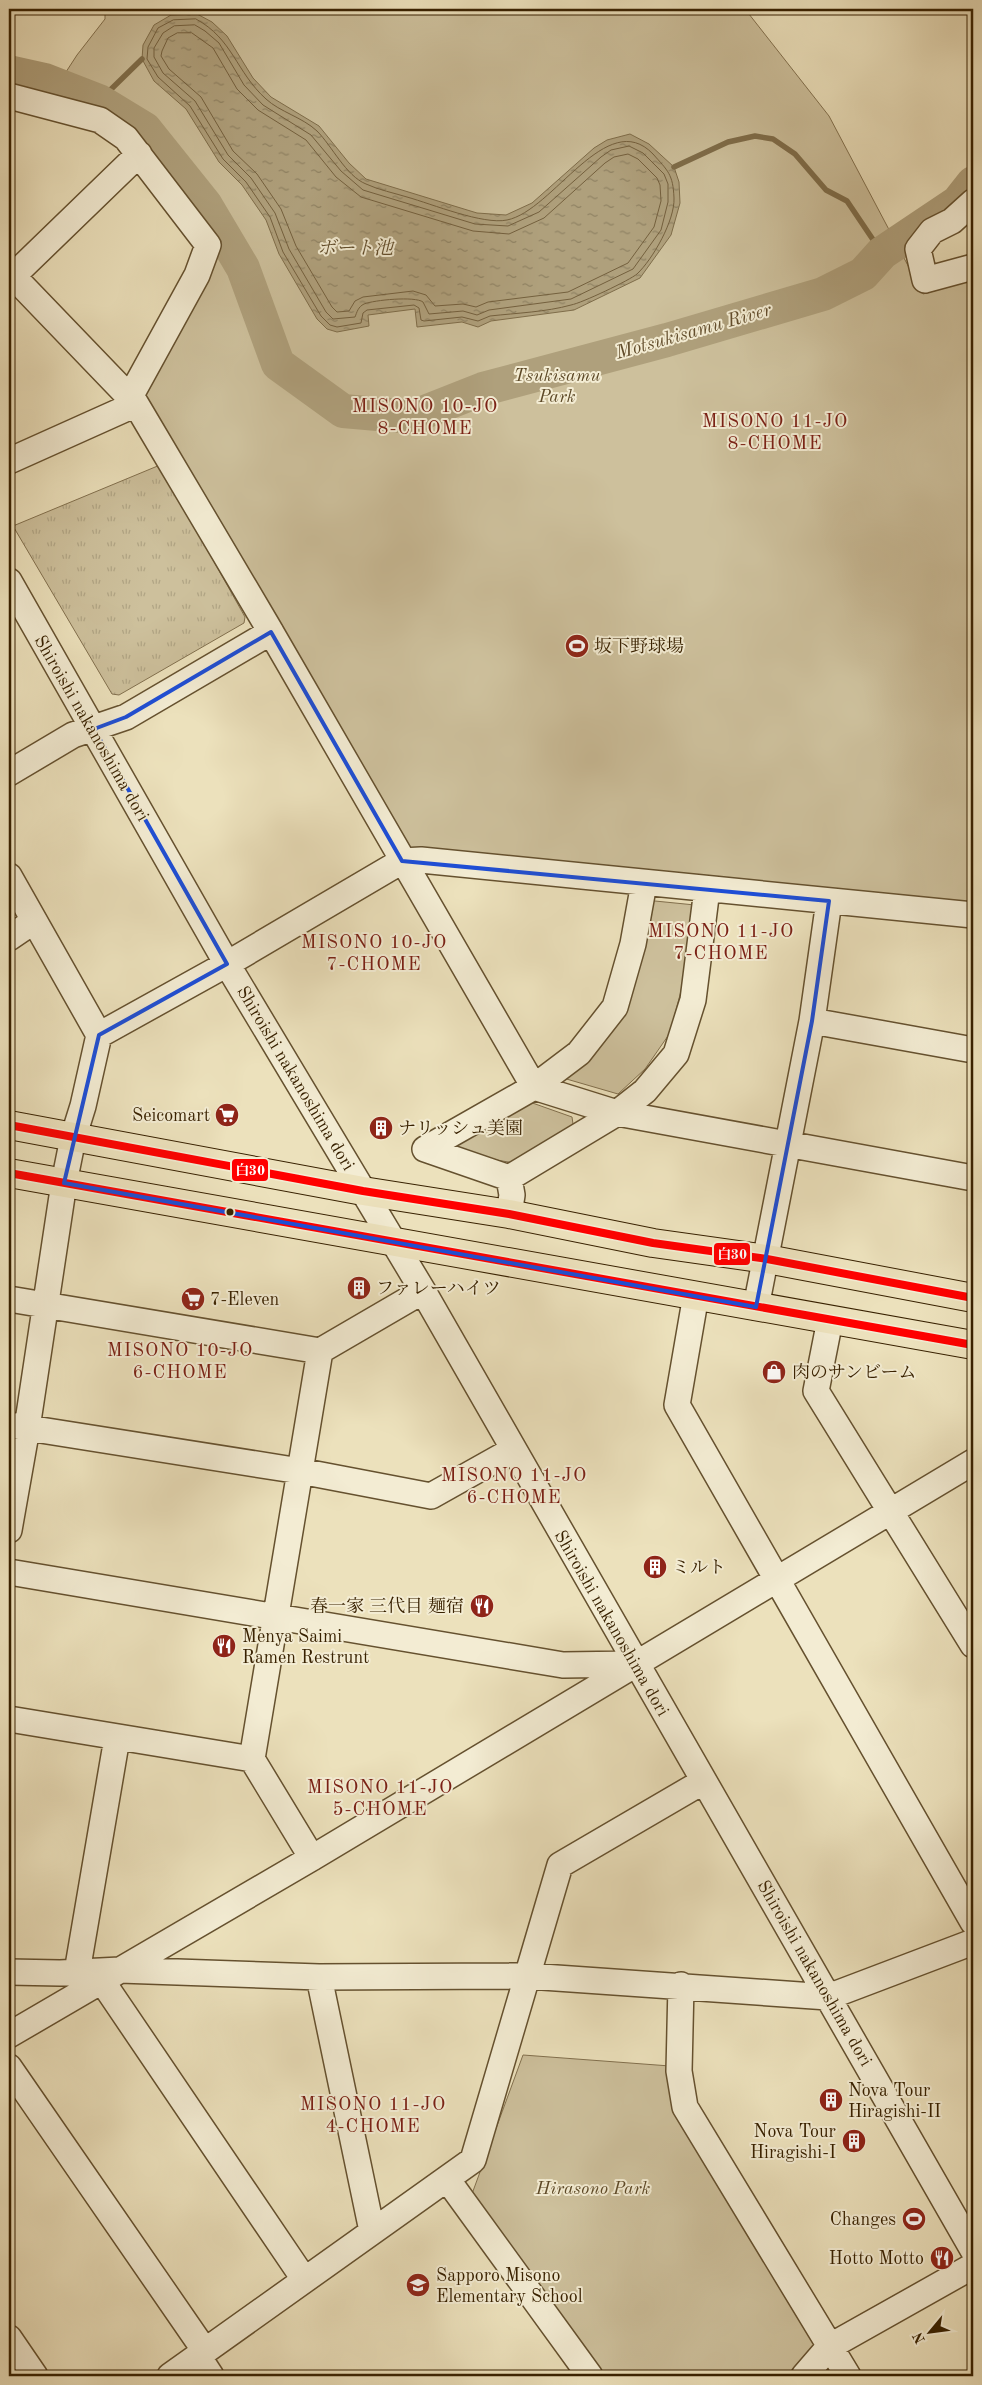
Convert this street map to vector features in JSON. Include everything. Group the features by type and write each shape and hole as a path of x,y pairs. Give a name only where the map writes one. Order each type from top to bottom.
{"main road":[{"path":"9,1125 363,1191 509,1214 652,1243 767,1258 973,1298"},
{"path":"9,1173 973,1345"}],"street":[{"path":"9,96 100,120 126,138 208,245 197,275 133,401 9,461"},
{"path":"139,154 11,274 133,401 271,632 534,1087 618,1113 973,1178"},
{"path":"973,202 952,221 932,231 918,249 924,280 973,267"},
{"name":"Shiroishi nakanoshima dori","path":"9,581 227,964 423,1291 635,1664 973,2250"},
{"path":"9,773 73,735 126,717 271,632"},
{"path":"99,1035 227,964 402,861 422,860 973,915"},
{"path":"9,876 99,1035 83,1106 72,1138 46,1305 18,1426 9,1530"},
{"path":"644,883 633,944 615,1007 579,1053 534,1087 425,1149 509,1178 618,1113 645,1091 676,1054 693,1000 707,889"},
{"path":"756,1307 812,1021 829,902"},
{"path":"9,938 34,921"},
{"path":"812,1021 973,1050"},
{"path":"509,1178 512,1194 509,1214"},
{"path":"9,1299 320,1350 423,1291"},
{"path":"696,1295 677,1405 973,1922"},
{"path":"830,1320 816,1391 973,1645"},
{"path":"312,1858 252,1759 278,1616 320,1350"},
{"path":"18,1426 300,1471 431,1496 513,1450"},
{"path":"9,2035 312,1858 973,1462"},
{"path":"9,1572 563,1665 635,1664"},
{"path":"9,1718 117,1738 252,1759"},
{"path":"78,1972 117,1738"},
{"path":"170,2376 205,2361 304,2279 473,2160 560,1865 704,1781"},
{"path":"9,1972 78,1972 111,1976 528,1976 828,1996 973,1942"},
{"path":"111,1976 304,2279"},
{"path":"319,1977 372,2231"},
{"path":"681,1985 679,2070 685,2107 848,2376"},
{"path":"9,2067 205,2361"},
{"path":"447,2178 590,2376"},
{"path":"804,2376 829,2347 973,2266"},
{"path":"9,2338 34,2376"}],"highlighted area":[{"path":"271,632 402,861 829,901 812,1021 756,1307 64,1183 99,1035 227,964 94,729 126,717"}],"green space":[{"name":"Tsukisamu Park","path":"102,9 745,9 829,116 923,294 973,280 973,903 407,851 153,423 144,390 215,252 99,111 73,99 51,95 77,55 105,19 105,13"},
{"path":"160,465 245,617 244,623 119,695 112,694 13,526"},
{"path":"645,900 695,905 681,991 670,1033 645,1069 618,1094 563,1078 604,1041"},
{"path":"524,1100 572,1117 574,1131 515,1163 464,1155 457,1146 459,1137"},
{"name":"Hirasono Park","path":"523,2055 670,2066 819,2344 791,2376 597,2376 469,2202"}],"water":[{"name":"ボート池","path":"197,14 212,22 227,36 253,78 271,97 319,126 349,163 366,179 477,213 506,215 532,203 594,148 607,140 630,134 649,144 674,167 679,182 680,203 671,235 640,278 574,310 491,321 478,327 462,322 417,327 415,309 368,315 369,326 337,332 327,329 317,319 279,254 266,220 242,185 219,162 186,109 154,81 142,59 143,45 154,25 171,15"}],"waterway":[{"path":"99,101 142,59"},
{"name":"Motsukisamu River","path":"9,72 45,80 99,101 145,129 205,204 243,268 278,364 343,411 412,417 483,389 667,340 823,294 863,274 882,253 958,202 973,183"},
{"path":"674,167 728,142 755,136 773,139 795,154 826,190 847,201 882,253"}],"transit line":[{"name":"白30","path":"9,1125 363,1191 509,1214 653,1243 767,1259 973,1298"},
{"name":"白30","path":"9,1173 973,1345"}],"place":[{"name":"坂下野球場","path":"577,646"},
{"name":"Seicomart","path":"227,1115"},
{"name":"ナリッシュ美園","path":"381,1128"},
{"name":"ファレーハイツ","path":"359,1288"},
{"name":"7-Eleven","path":"193,1299"},
{"name":"肉のサンビーム","path":"774,1372"},
{"name":"ミルト","path":"655,1567"},
{"name":"春一家 三代目 麺宿","path":"482,1606"},
{"name":"Menya Saimi Ramen Restrunt","path":"224,1646"},
{"name":"Nova Tour Hiragishi-II","path":"831,2100"},
{"name":"Nova Tour Hiragishi-I","path":"854,2141"},
{"name":"Changes","path":"914,2219"},
{"name":"Hotto Motto","path":"942,2258"},
{"name":"Sapporo Misono Elementary School","path":"418,2285"}],"district":[{"name":"MISONO 10-JO 8-CHOME","path":"425,416"},
{"name":"MISONO 11-JO 8-CHOME","path":"775,431"},
{"name":"MISONO 11-JO 7-CHOME","path":"721,941"},
{"name":"MISONO 10-JO 7-CHOME","path":"374,952"},
{"name":"MISONO 10-JO 6-CHOME","path":"180,1360"},
{"name":"MISONO 11-JO 6-CHOME","path":"514,1485"},
{"name":"MISONO 11-JO 5-CHOME","path":"380,1797"},
{"name":"MISONO 11-JO 4-CHOME","path":"373,2114"}]}
